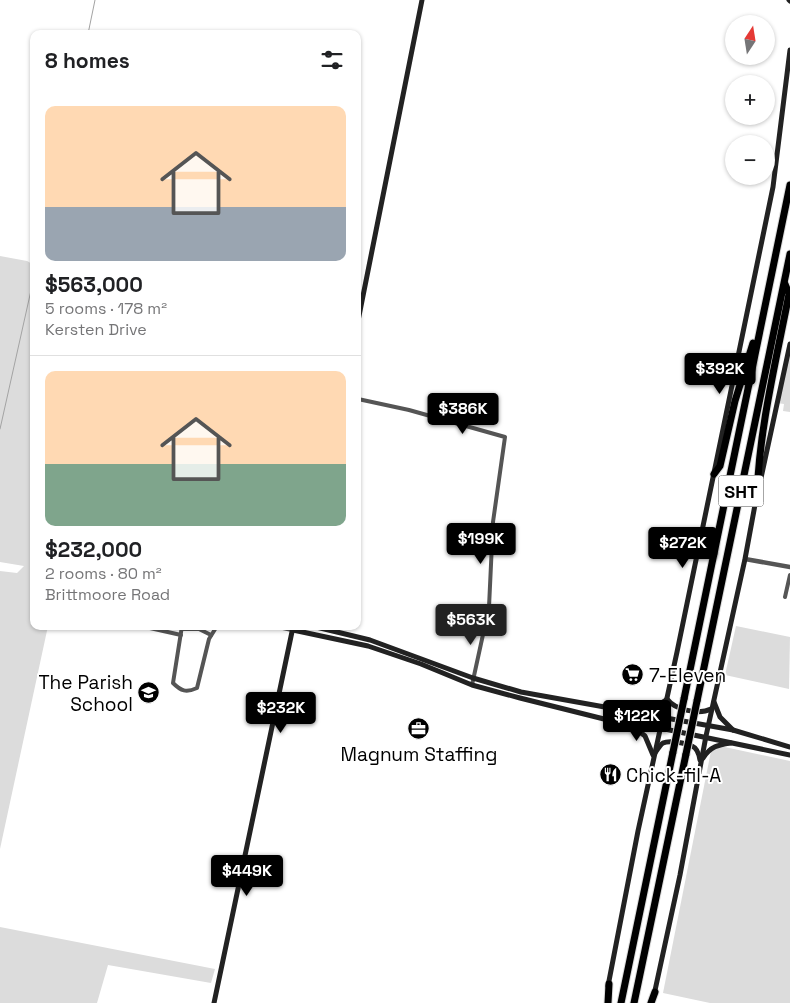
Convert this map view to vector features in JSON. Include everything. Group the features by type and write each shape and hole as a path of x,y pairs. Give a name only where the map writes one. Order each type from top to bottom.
{"highway":[{"name":"SHT","path":"621,1003 790,185"},
{"name":"SHT","path":"634,1003 790,254"},
{"path":"756,498 762,441 788,294 784,282"},
{"path":"714,474 720,466 735,401 766,302"},
{"path":"606,1003 609,984"},
{"path":"652,1003 655,992"}],"main road":[{"path":"361,305 422,0"},
{"path":"609,984 622,909 773,187 790,50"},
{"path":"655,992 680,875 711,709 790,344"},
{"path":"214,1003 293,630"},
{"path":"301,630 390,653 472,685 520,698 629,723 706,736 790,755"},
{"path":"329,630 370,640 474,678 521,692 733,730 790,747"},
{"path":"667,700 675,707 701,712 711,709"},
{"path":"637,712 655,707 667,700"},
{"path":"714,702 720,717 733,730"},
{"path":"629,723 648,740 654,756"},
{"path":"654,756 660,745 665,742 691,745 698,753 700,763"},
{"path":"700,763 713,746 737,743"}],"street":[{"path":"361,400 409,410 505,437 493,522 488,607 472,685"},
{"path":"745,559 790,567"},
{"path":"785,597 790,575"},
{"path":"159,630 181,635"},
{"path":"182,630 173,683 181,690 190,692 197,688 206,650 214,630"},
{"path":"202,630 211,635"}],"shaded area":[{"path":"0,256 30,263 30,630 47,630 0,849 0,571 17,573 24,566 0,562"},
{"path":"790,345 790,412 783,411 784,404 777,403"},
{"path":"736,626 790,637 789,689 725,675"},
{"path":"720,746 790,761 790,1003 710,1003 663,993 711,751"},
{"path":"0,927 215,969 211,983 108,965 97,1003 0,1003"}],"waterway":[{"path":"89,30 95,0"},
{"path":"0,429 30,295"}],"place":[{"name":"7-Eleven","path":"633,675"},
{"name":"The Parish School","path":"149,693"},
{"name":"Magnum Staffing","path":"419,728"},
{"name":"Chick-fil-A","path":"610,775"}]}
